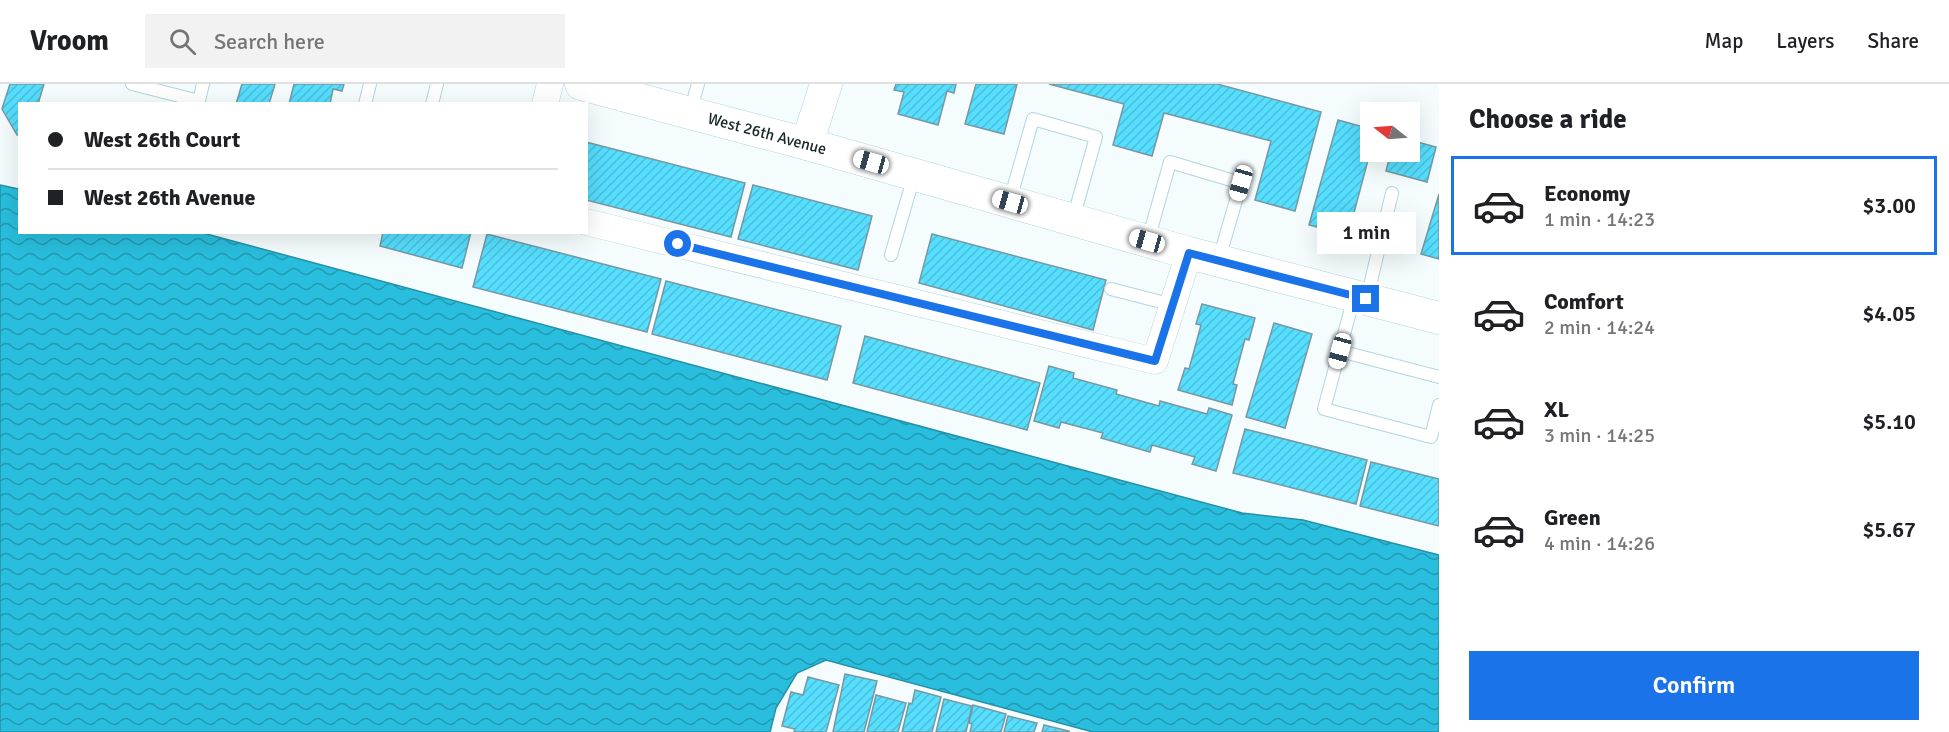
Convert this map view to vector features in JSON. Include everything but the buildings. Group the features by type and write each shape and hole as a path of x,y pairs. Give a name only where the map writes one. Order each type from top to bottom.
{"street":[{"path":"546,102 550,84"},
{"name":"West 26th Avenue","path":"581,84 694,98 807,144 1189,253 1439,318"},
{"path":"807,144 826,84"},
{"path":"588,222 1155,361 1189,253"}],"lane":[{"path":"132,84 199,101 203,84"},
{"path":"366,102 370,84"},
{"path":"432,102 437,84"},
{"path":"1010,202 1033,119 1096,137 1073,220"},
{"path":"1147,241 1170,162 1241,183 1219,261"},
{"path":"891,255 914,174"},
{"path":"1392,193 1360,297 1340,351 1324,409 1431,437 1439,405"},
{"path":"1111,289 1173,305"},
{"path":"1340,351 1439,377"}],"water":[{"path":"0,185 18,189 18,234 207,234 1242,513 1303,520 1439,555 1439,732 1093,732 826,660 797,673 776,708 770,732 0,732"}],"route":[{"path":"678,244 1155,361 1189,253 1366,299"}]}
